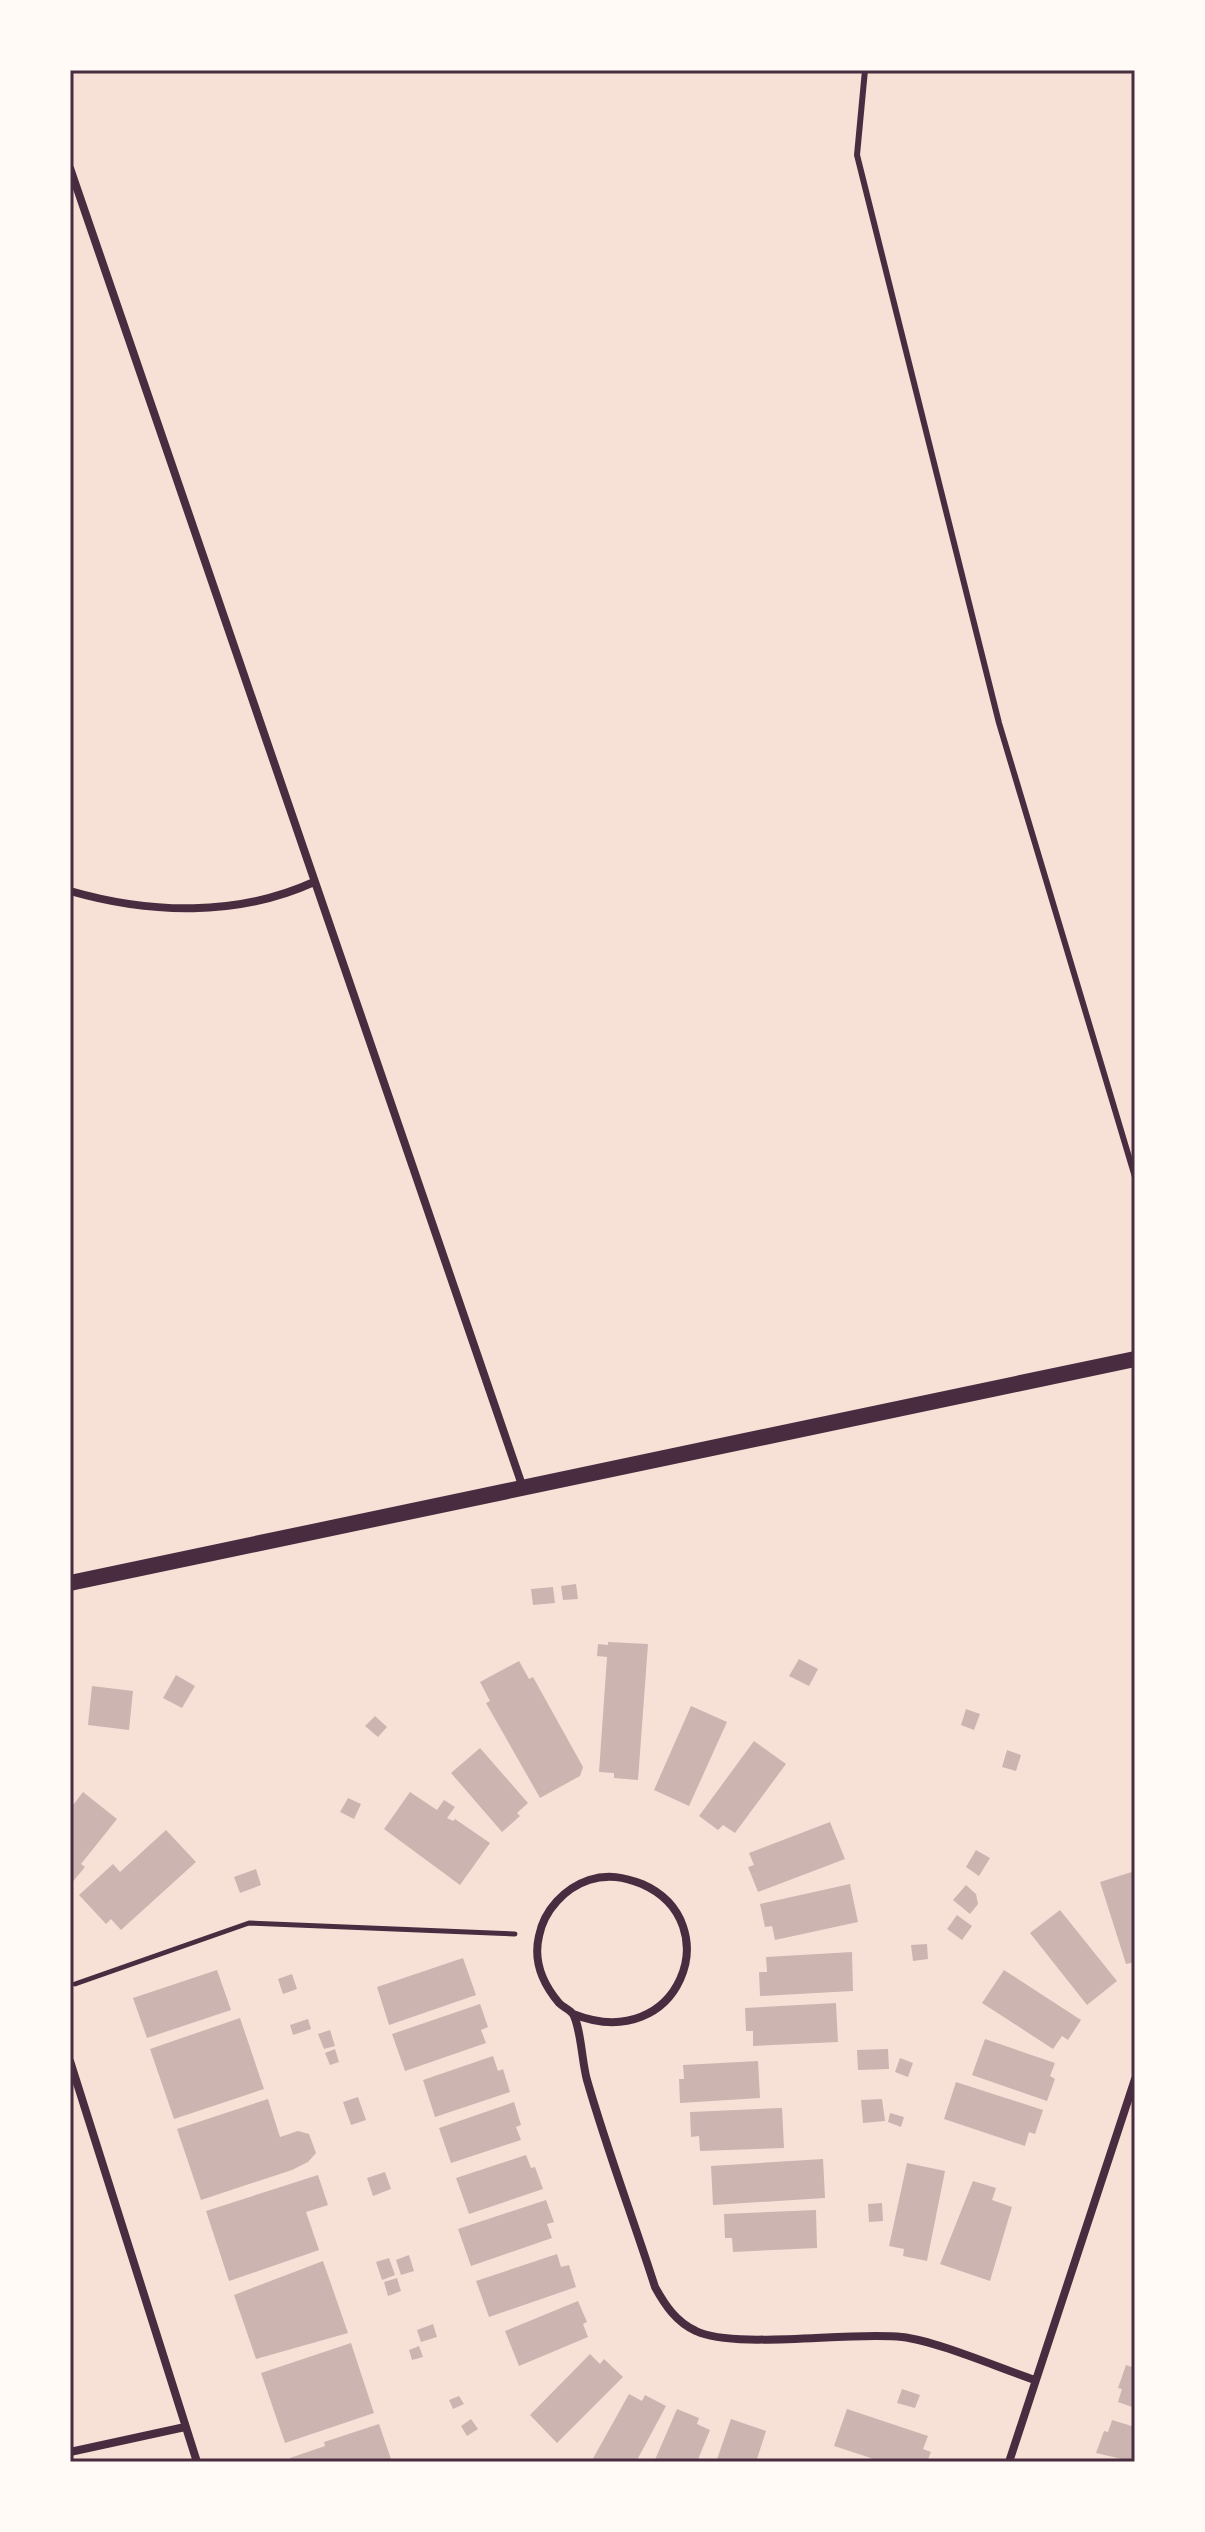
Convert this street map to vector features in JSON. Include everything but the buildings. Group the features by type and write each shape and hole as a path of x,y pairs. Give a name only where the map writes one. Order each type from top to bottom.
{"main road":[{"path":"70,1583 522,1485 1135,1359"}],"street":[{"path":"70,168 522,1485"},
{"path":"70,891 119,903 178,909 249,903 314,882"},
{"path":"624,1876 657,1891 675,1910 686,1942 685,1969 677,1987 660,2007 638,2021 597,2024 573,2014 546,1985 537,1960 539,1935 556,1901 576,1885 598,1877 624,1876"},
{"path":"573,2014 591,2093 655,2287 668,2310 696,2332 732,2339 863,2333 906,2337 1035,2380"},
{"path":"70,2061 197,2462"},
{"path":"1009,2462 1135,2079"},
{"path":"70,2452 185,2427"}],"lane":[{"path":"865,70 857,155 999,723 1135,1177"}],"path":[{"path":"75,1984 249,1923 539,1935"}]}
